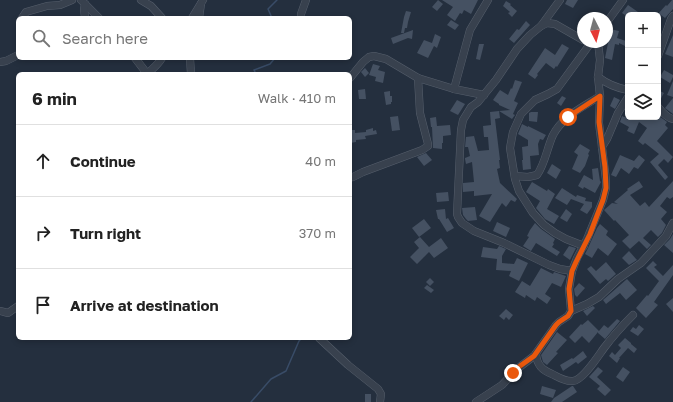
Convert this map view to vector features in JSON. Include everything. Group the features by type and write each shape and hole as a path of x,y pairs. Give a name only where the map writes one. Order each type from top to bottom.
{"street":[{"path":"23,16 26,12 72,0"},
{"path":"141,0 152,6 160,16"},
{"path":"301,14 306,0"},
{"path":"454,89 470,30 488,0"},
{"path":"560,0 541,26 517,49 496,80 472,107 463,120 457,199 458,217 462,223 474,231 504,243 549,266 572,271"},
{"path":"613,14 623,0"},
{"path":"193,16 202,1"},
{"path":"199,16 202,1"},
{"path":"83,2 85,16"},
{"path":"83,2 97,16"},
{"path":"661,48 673,16"},
{"path":"541,26 547,23 555,24 577,37"},
{"path":"584,246 566,239 544,225 538,219 519,191 510,148 513,132 521,114 534,100 557,89 591,48"},
{"path":"571,311 569,289 572,271 603,200 606,188 599,122 600,96 598,77 600,60 596,48"},
{"path":"0,62 16,56"},
{"path":"352,76 363,62 369,57 374,56 386,59 418,78 454,89 484,95"},
{"path":"137,60 146,72"},
{"path":"149,72 161,60"},
{"path":"190,60 191,72"},
{"path":"598,77 605,82 625,89"},
{"path":"353,177 422,150 428,146 420,113 418,78"},
{"path":"515,176 528,177 536,175 542,165 553,136 560,125 568,117 600,96"},
{"path":"602,148 618,113 625,102"},
{"path":"661,110 665,115 673,119"},
{"path":"476,402 502,385 517,369 536,354 556,325 568,316 571,311 599,296 618,278 641,263 666,236 673,223"},
{"path":"0,311 8,313 16,307"},
{"path":"536,354 538,364 548,372 565,380 572,381 578,379 589,369 604,347 633,315"},
{"path":"321,340 348,365 378,389 381,394 380,402"}],"building":[{"path":"438,0 443,4 437,11 432,7"},
{"path":"442,0 478,0 471,14 464,10 455,21 447,15 453,7"},
{"path":"567,0 578,0 573,8 565,4"},
{"path":"673,0 673,9 665,18 660,12 666,5 667,6"},
{"path":"506,1 517,11 512,17 508,13 510,12 503,6"},
{"path":"628,5 638,12 625,12 625,15 622,13"},
{"path":"406,11 411,12 407,28 405,28 404,33 401,33 404,17"},
{"path":"451,20 459,25 455,30 447,25"},
{"path":"526,21 530,25 514,43 509,39"},
{"path":"413,30 412,39 408,38 393,44 391,38"},
{"path":"613,30 619,31 617,38 625,41 625,46 619,43 619,45 615,44 612,60 605,58 607,48 613,48"},
{"path":"435,34 441,37 437,48 434,46 428,58 417,53 424,40 432,43"},
{"path":"673,35 673,57 665,54"},
{"path":"479,44 484,44 480,60 476,59"},
{"path":"562,44 569,48 557,67 556,66 554,69 546,63 535,79 528,74 545,48 555,55"},
{"path":"373,64 380,66 378,70 385,72 383,83 375,81 376,77 369,75"},
{"path":"365,68 369,73 365,77 361,72"},
{"path":"664,70 673,75 673,77 670,83 661,78"},
{"path":"515,80 522,82 514,101 518,103 513,114 515,115 512,119 499,111 510,110 499,105 493,100 500,90 508,95"},
{"path":"673,81 673,97 667,95"},
{"path":"365,89 366,99 359,99 358,90"},
{"path":"390,91 392,102 391,104 386,105 384,92"},
{"path":"661,92 664,93 661,98"},
{"path":"562,96 566,98 561,106 557,103"},
{"path":"614,97 620,100 615,109 610,106"},
{"path":"673,98 673,114 665,108"},
{"path":"457,100 465,104 458,115 450,111"},
{"path":"499,111 500,118 495,119 500,160 500,168 497,169 500,183 517,199 515,202 511,200 506,207 502,203 490,222 479,216 492,194 474,196 474,191 463,192 463,183 474,182 472,162 466,164 465,158 470,156 468,147 465,147 466,137 474,136 478,151 489,150 488,137 484,137 483,126 491,125 490,112"},
{"path":"538,112 537,122 529,121 529,113"},
{"path":"398,116 400,130 392,131 390,117"},
{"path":"622,116 625,117 625,120 661,120 661,118 667,122 665,125 668,128 657,141 673,157 668,163 664,159 658,165 668,177 665,180 650,162 659,154 645,143 643,145 638,141 647,128 639,122 634,134 627,131 629,127 620,122"},
{"path":"436,117 437,126 450,125 451,135 443,136 442,149 433,148 430,118"},
{"path":"522,124 546,135 543,140 540,139 538,144 539,155 530,156 531,169 523,170 522,147 528,146 528,140 518,134"},
{"path":"373,128 373,131 376,130 377,134 365,136 366,139 356,140 356,142 352,143 352,130 355,130 355,133 366,132 366,130"},
{"path":"580,144 590,150 585,166 580,173 572,169 578,155 574,152"},
{"path":"426,153 432,160 424,166 417,157"},
{"path":"620,155 634,161 639,155 645,160 638,169 634,167 629,174 621,168 616,177 611,175"},
{"path":"552,164 561,170 556,179 547,173"},
{"path":"598,168 601,182 595,193 584,187 583,189 578,186 584,175 593,180 592,169"},
{"path":"639,181 643,187 630,195 640,206 645,202 649,207 673,181 673,197 670,199 667,197 660,206 667,212 661,219 666,225 662,233 658,237 651,230 643,238 651,245 647,249 639,241 630,249 622,241 629,235 604,210 612,203 618,204 614,202 628,190 627,189"},
{"path":"532,182 555,194 547,209 559,216 554,224 545,219 536,208 540,201 526,192"},
{"path":"562,188 576,197 577,195 586,198 585,201 592,202 592,207 587,214 580,210 584,204 571,199 567,205 555,198"},
{"path":"448,192 449,201 437,202 436,193"},
{"path":"475,207 477,220 468,221 463,215 462,208"},
{"path":"445,209 446,219 448,218 454,228 447,232 438,219 436,210"},
{"path":"566,209 572,214 567,222 560,218"},
{"path":"424,219 431,228 419,237 412,228"},
{"path":"497,222 510,228 506,237 493,231"},
{"path":"535,223 555,239 552,247 560,252 557,256 536,243 531,251 523,246"},
{"path":"600,224 608,231 606,235 617,244 608,256 598,248 592,258 585,254"},
{"path":"673,234 673,253 664,245"},
{"path":"420,237 429,247 441,238 448,248 434,258 429,252 417,264 410,257 419,248 414,242"},
{"path":"499,246 506,249 502,256 502,263 514,264 517,258 528,263 519,281 509,276 511,271 496,270 497,259 481,257 483,247 497,249"},
{"path":"569,246 576,248 570,260 563,255"},
{"path":"629,251 637,260 629,265 622,258"},
{"path":"653,261 657,265 654,267 663,276 673,265 673,275 654,302 658,305 646,318 636,308 647,295 648,296 659,281 646,268"},
{"path":"606,262 616,274 608,281 606,279 600,284 587,269 591,266 596,271"},
{"path":"541,268 553,274 554,272 566,276 561,287 552,283 545,294 551,298 547,304 537,297 535,301 526,295 525,298 515,292 522,281 530,286"},
{"path":"430,278 434,282 430,286 426,282"},
{"path":"627,279 637,290 626,300 620,293 606,304 603,300"},
{"path":"579,283 585,288 577,297 574,289"},
{"path":"427,285 434,290 431,293 424,288"},
{"path":"673,298 673,312 666,304"},
{"path":"593,306 595,308 587,316 583,311"},
{"path":"506,309 513,315 509,320 506,317 504,320 499,316"},
{"path":"617,319 620,321 605,339 598,332 589,343 582,336 575,343 569,337 581,324 582,325 588,320 599,331 604,325 608,328"},
{"path":"639,325 644,329 638,336 630,331 633,327 636,329"},
{"path":"557,332 567,340 547,365 543,362 541,355"},
{"path":"625,338 637,349 634,353 628,348 619,358 617,363 609,356 612,352 615,355 621,348 618,345"},
{"path":"583,351 587,357 578,364 576,362 563,371 560,365 572,358 573,359"},
{"path":"598,367 603,371 597,377 611,390 605,396 597,389 600,386 589,377"},
{"path":"623,367 630,372 623,382 616,377"},
{"path":"542,386 556,390 553,398 540,394"},
{"path":"572,386 577,392 562,402 551,402 554,398"},
{"path":"365,394 371,394 371,402 365,402"}],"waterway":[{"path":"271,16 268,9 277,0"},
{"path":"255,72 254,70 270,64 273,60"},
{"path":"251,402 271,379 286,371 300,340"}],"route":[{"path":"513,373 534,356 556,325 566,318 571,311 569,289 570,278 577,258 588,239 606,188 599,122 600,96 568,117"}]}
